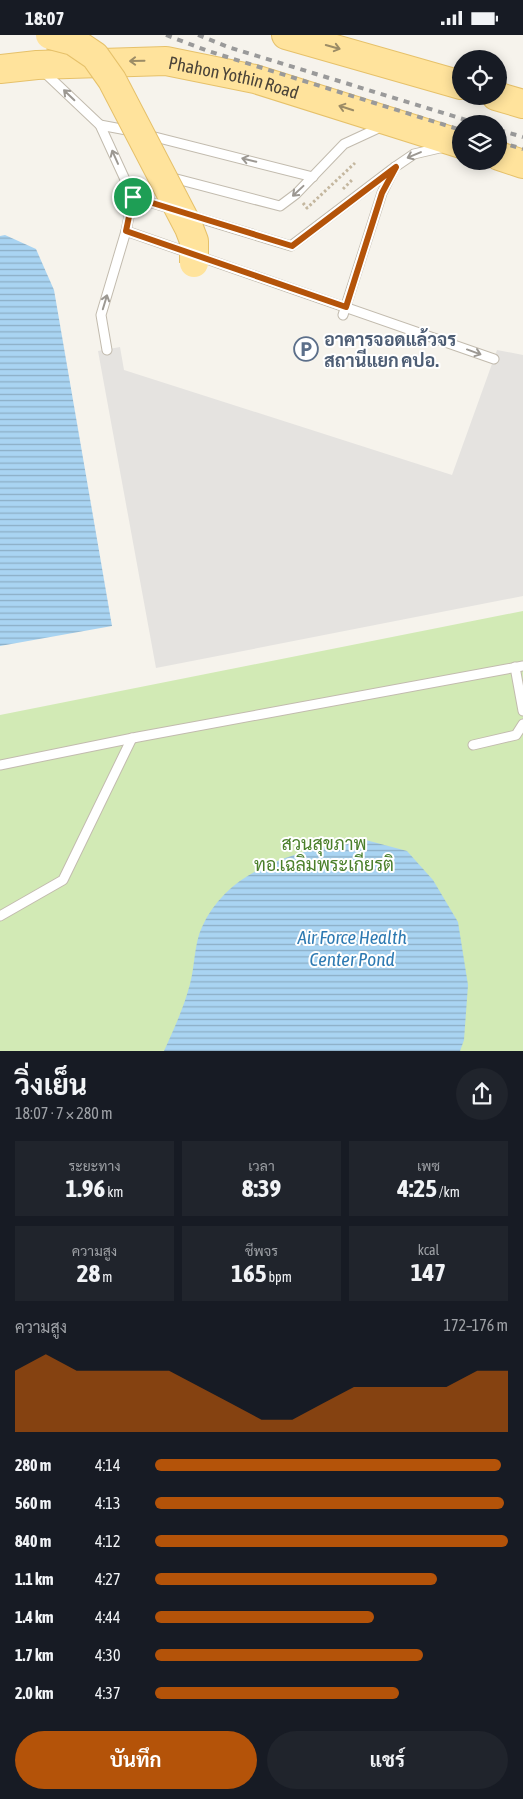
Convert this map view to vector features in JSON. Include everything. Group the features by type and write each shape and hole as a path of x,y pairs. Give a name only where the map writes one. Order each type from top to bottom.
{"main road":[{"path":"50,35 73,41 95,56 112,80 189,228 194,241 194,263"},
{"path":"286,35 452,82"},
{"name":"Phahon Yothin Road","path":"0,69 37,65 166,61 256,79 452,143"},
{"path":"507,99 523,104"}],"lane":[{"path":"37,65 100,125 133,197 126,231 101,315 107,350"},
{"path":"143,133 161,175 280,206 313,177 344,144 392,122"},
{"path":"100,125 143,133 313,177"},
{"path":"133,197 292,246 414,154 437,148 452,147"},
{"path":"345,311 382,193 396,167"},
{"path":"126,231 345,311 494,359"},
{"path":"0,765 132,738 519,666 523,711"},
{"path":"473,745 516,735 523,724"},
{"path":"0,916 63,880 132,738"}],"path":[{"path":"302,202 307,208 355,163"},
{"path":"338,193 352,180"}],"green space":[{"name":"สวนสุขภาพ ทอ.เฉลิมพระเกียรติ","path":"523,611 523,1051 0,1051 0,715"}],"shaded area":[{"path":"120,347 124,370 452,475 497,350 523,355 523,596 156,668 98,351"}],"water":[{"path":"5,235 36,249 54,290 112,626 0,646 0,236"},
{"name":"Air Force Health Center Pond","path":"362,839 407,851 433,880 458,922 468,985 464,1040 460,1051 164,1051 188,993 197,941 202,927 214,906 230,889 249,875 270,864 316,849"}],"railway":[{"path":"166,35 208,51 452,127"},
{"path":"198,35 228,47 452,116"},
{"path":"507,132 523,137"},
{"path":"507,144 523,149"}],"place":[{"name":"อาคารจอดแล้วจร สถานีแยก คปอ.","path":"306,349"}],"route":[{"path":"396,167 382,193 346,307 126,231 133,197 292,246 396,167"}]}
